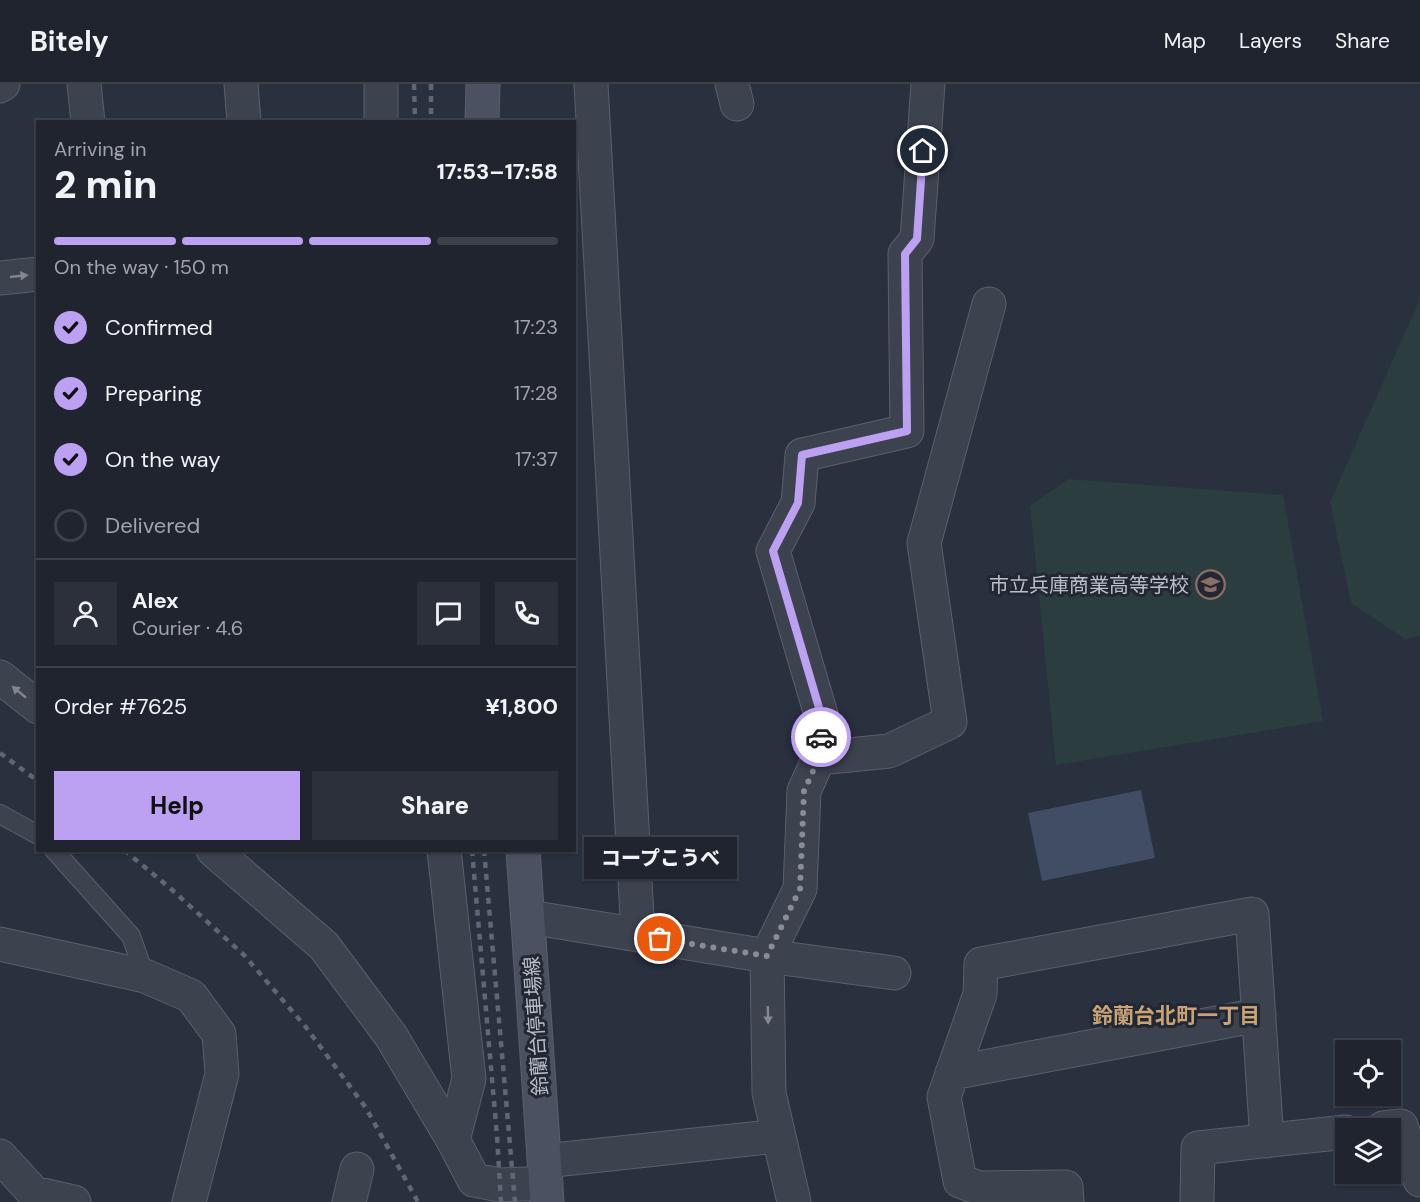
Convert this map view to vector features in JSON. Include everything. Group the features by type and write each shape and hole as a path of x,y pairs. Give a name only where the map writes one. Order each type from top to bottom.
{"main road":[{"path":"482,120 483,84"},
{"name":"鈴蘭台停車場線","path":"523,852 546,1182"}],"street":[{"path":"84,84 88,120"},
{"path":"241,84 244,120"},
{"path":"381,84 381,120"},
{"path":"591,84 638,935"},
{"path":"794,1202 769,1093 767,956 800,889 804,791 819,758 822,718 773,551 798,503 802,455 907,431 905,254 917,239 928,84"},
{"path":"0,278 36,274"},
{"path":"819,758 889,751 950,722 924,543 989,304"},
{"path":"0,677 36,705"},
{"path":"215,852 324,946 391,1036 474,1180 500,1185 546,1182 778,1136"},
{"path":"444,852 469,1079 453,1140"},
{"path":"1067,1202 1066,1187 979,1188 960,1180 944,1097 980,994 981,964 1252,914 1267,1141"},
{"path":"529,917 767,956 894,973"},
{"path":"0,944 145,976 191,996 219,1034 222,1074 189,1202"},
{"path":"952,1073 1259,1015"},
{"path":"1401,1126 1420,1180"},
{"path":"1197,1202 1198,1148 1335,1133"},
{"path":"0,1156 34,1193 74,1202"},
{"path":"350,1202 357,1169"}],"lane":[{"path":"0,814 36,834"},
{"path":"56,852 130,936 145,976"}],"shaded area":[{"path":"1420,292 1420,636 1405,639 1351,603 1330,502 1419,301"},
{"path":"1068,479 1283,495 1323,721 1056,765 1030,506"}],"water":[{"path":"1141,790 1155,858 1042,881 1028,813"}],"railway":[{"path":"414,84 415,120"},
{"path":"431,84 431,120"},
{"path":"0,753 36,780"},
{"path":"126,852 244,955 305,1026 366,1108 418,1202"},
{"path":"472,852 501,1202"},
{"path":"484,852 515,1202"}],"way so far":[{"path":"660,939 767,956 800,889 804,791 819,758 821,737"}],"place":[{"name":"市立兵庫商業高等学校","path":"1210,585"},
{"name":"コープこうべ","path":"660,939"}],"district":[{"name":"鈴蘭台北町一丁目","path":"1176,1016"}],"route":[{"path":"821,737 822,718 773,551 798,503 802,455 907,431 905,254 917,239 923,151"}]}
